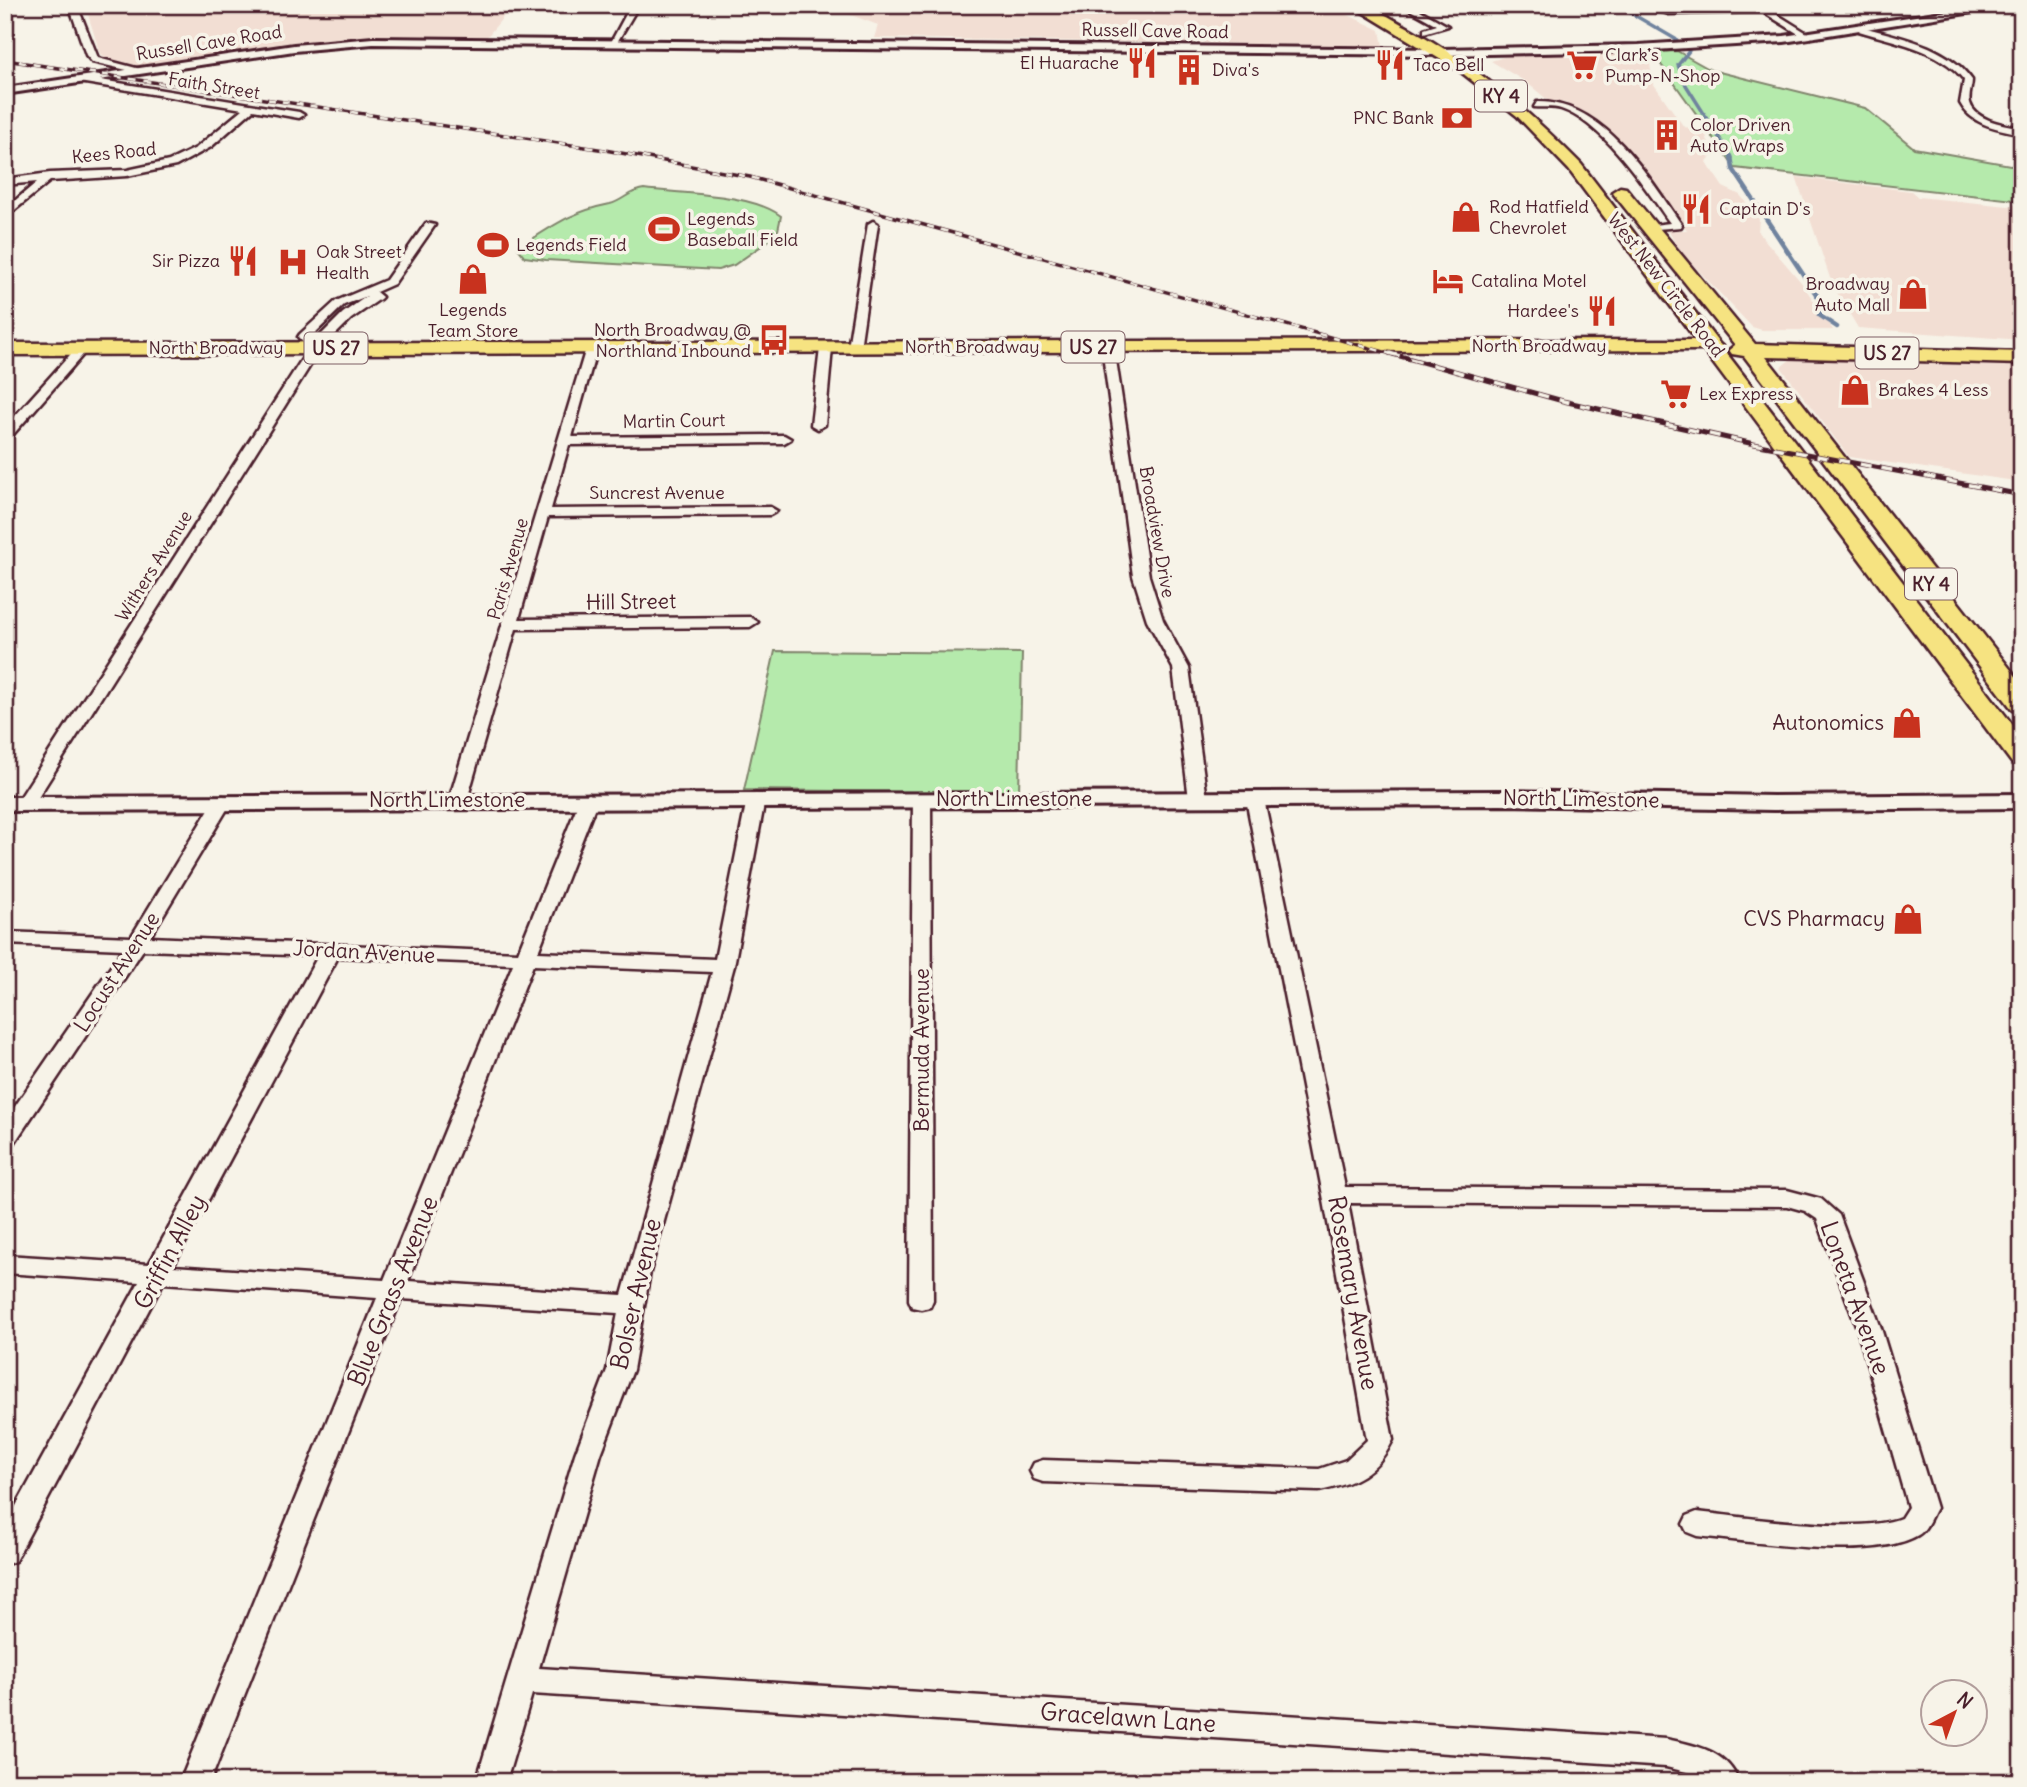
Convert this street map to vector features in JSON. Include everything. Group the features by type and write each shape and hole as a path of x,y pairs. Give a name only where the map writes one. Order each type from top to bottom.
{"highway":[{"name":"KY 4","path":"1378,5 1463,51 1552,119"},
{"name":"West New Circle Road","path":"1348,9 1386,20 1441,52 1502,96 1555,146 1713,345 2022,757"},
{"name":"West New Circle Road","path":"1607,177 1747,347 2022,703"},
{"name":"US 27","path":"1713,345 2022,358"},
{"name":"US 27","path":"1747,347 2022,348"}],"main road":[{"name":"Russell Cave Road","path":"1441,52 1638,48 1808,36 2012,5"},
{"name":"North Broadway","path":"5,349 1713,345"}],"street":[{"path":"73,5 90,55 95,60 137,71"},
{"path":"613,42 635,5"},
{"path":"1405,5 1444,26 1427,31"},
{"path":"1645,5 1669,12 1760,8 1808,36"},
{"path":"1862,29 1944,58 1957,67 1968,80 1964,99 1969,110 1989,122 2022,131"},
{"name":"Russell Cave Road","path":"5,92 354,41 1441,52"},
{"name":"Faith Street","path":"82,80 299,115"},
{"path":"1537,105 1557,105 1571,110 1603,135 1650,184 1677,225 1649,228"},
{"name":"Kees Road","path":"5,182 50,176 126,172 180,161 195,154 250,108"},
{"path":"5,215 50,176"},
{"path":"854,348 873,224"},
{"name":"Withers Avenue","path":"15,804 315,348 347,316 376,298 370,293 390,282 430,225"},
{"name":"Broadview Drive","path":"1108,347 1141,576 1155,620 1181,668 1198,799"},
{"path":"5,435 82,348"},
{"name":"Paris Avenue","path":"458,800 512,624 591,348"},
{"path":"818,425 826,348"},
{"name":"Martin Court","path":"565,441 784,439"},
{"name":"Suncrest Avenue","path":"544,513 770,511"},
{"name":"Hill Street","path":"512,624 750,622"},
{"name":"North Limestone","path":"15,804 589,799 2022,802"},
{"name":"Blue Grass Avenue","path":"195,1782 394,1292 589,799"},
{"name":"Bolser Avenue","path":"491,1782 588,1454 620,1370 632,1305 724,966 756,799"},
{"name":"Bermuda Avenue","path":"921,1300 922,799"},
{"name":"Rosemary Avenue","path":"1043,1471 1319,1480 1344,1475 1364,1464 1380,1440 1335,1195 1255,799"},
{"name":"Locust Avenue","path":"5,1139 137,943 223,801"},
{"name":"Jordan Avenue","path":"5,938 724,966"},
{"name":"Griffin Alley","path":"5,1553 332,949"},
{"name":"Loneta Avenue","path":"1335,1195 1787,1198 1808,1202 1821,1209 1827,1215 1869,1328 1922,1508 1910,1526 1898,1532 1862,1537 1697,1524"},
{"path":"5,1264 394,1292 632,1305"},
{"name":"Gracelawn Lane","path":"522,1680 1580,1750 1666,1753 1706,1762 1718,1770 1724,1782"}],"shaded area":[{"path":"85,5 513,5 486,38 382,37 311,41 146,68 124,65 107,59 100,53"},
{"path":"824,5 1327,5 1380,30 1383,46 874,38 878,25"},
{"path":"1648,52 1653,83 1684,127 1704,130 1713,155 1706,162 1723,187 1740,195 1759,219 1758,232 1801,282 1833,330 1762,330 1752,327 1679,250 1668,230 1687,230 1667,206 1661,191 1566,103 1549,101 1526,82 1491,61 1507,56"},
{"path":"1796,177 1911,191 1918,197 2008,206 2022,203 2022,340 1858,328 1832,284"},
{"path":"1819,355 2022,360 2022,482 1849,457 1781,367 1792,358"}],"green space":[{"path":"1677,51 1711,70 1865,108 1914,148 2022,167 2022,201 1735,168 1652,52"},
{"name":"Legends Baseball Field","path":"644,189 716,196 768,208 781,216 777,235 734,265 718,270 546,260 525,257 518,248 573,216 615,203 635,191"},
{"path":"775,651 1022,653 1019,793 744,790"}],"waterway":[{"path":"1617,5 1677,40"},
{"path":"1689,51 1678,65 1686,85 1731,157"},
{"path":"1731,157 1733,169 1826,309 1819,315 1837,327"}],"railway":[{"path":"5,60 605,150 750,177 1395,355"},
{"path":"1389,353 1563,401 1754,444 2022,495"}],"place":[{"name":"El Huarache","path":"1142,63"},
{"name":"Taco Bell","path":"1390,65"},
{"name":"Clark's Pump-N-Shop","path":"1582,65"},
{"name":"Diva's","path":"1189,70"},
{"name":"PNC Bank","path":"1457,118"},
{"name":"Color Driven Auto Wraps","path":"1667,135"},
{"name":"Captain D's","path":"1696,209"},
{"name":"Rod Hatfield Chevrolet","path":"1466,217"},
{"name":"Legends Baseball Field","path":"664,229"},
{"name":"Legends Field","path":"493,245"},
{"name":"Sir Pizza","path":"243,261"},
{"name":"Oak Street Health","path":"293,262"},
{"name":"Legends Team Store","path":"473,279"},
{"name":"Catalina Motel","path":"1448,281"},
{"name":"Broadway Auto Mall","path":"1913,294"},
{"name":"Hardee's","path":"1602,311"},
{"name":"North Broadway @ Northland Inbound","path":"774,340"},
{"name":"Brakes 4 Less","path":"1855,390"},
{"name":"Lex Express","path":"1676,394"},
{"name":"Autonomics","path":"1907,723"},
{"name":"CVS Pharmacy","path":"1908,919"}]}
